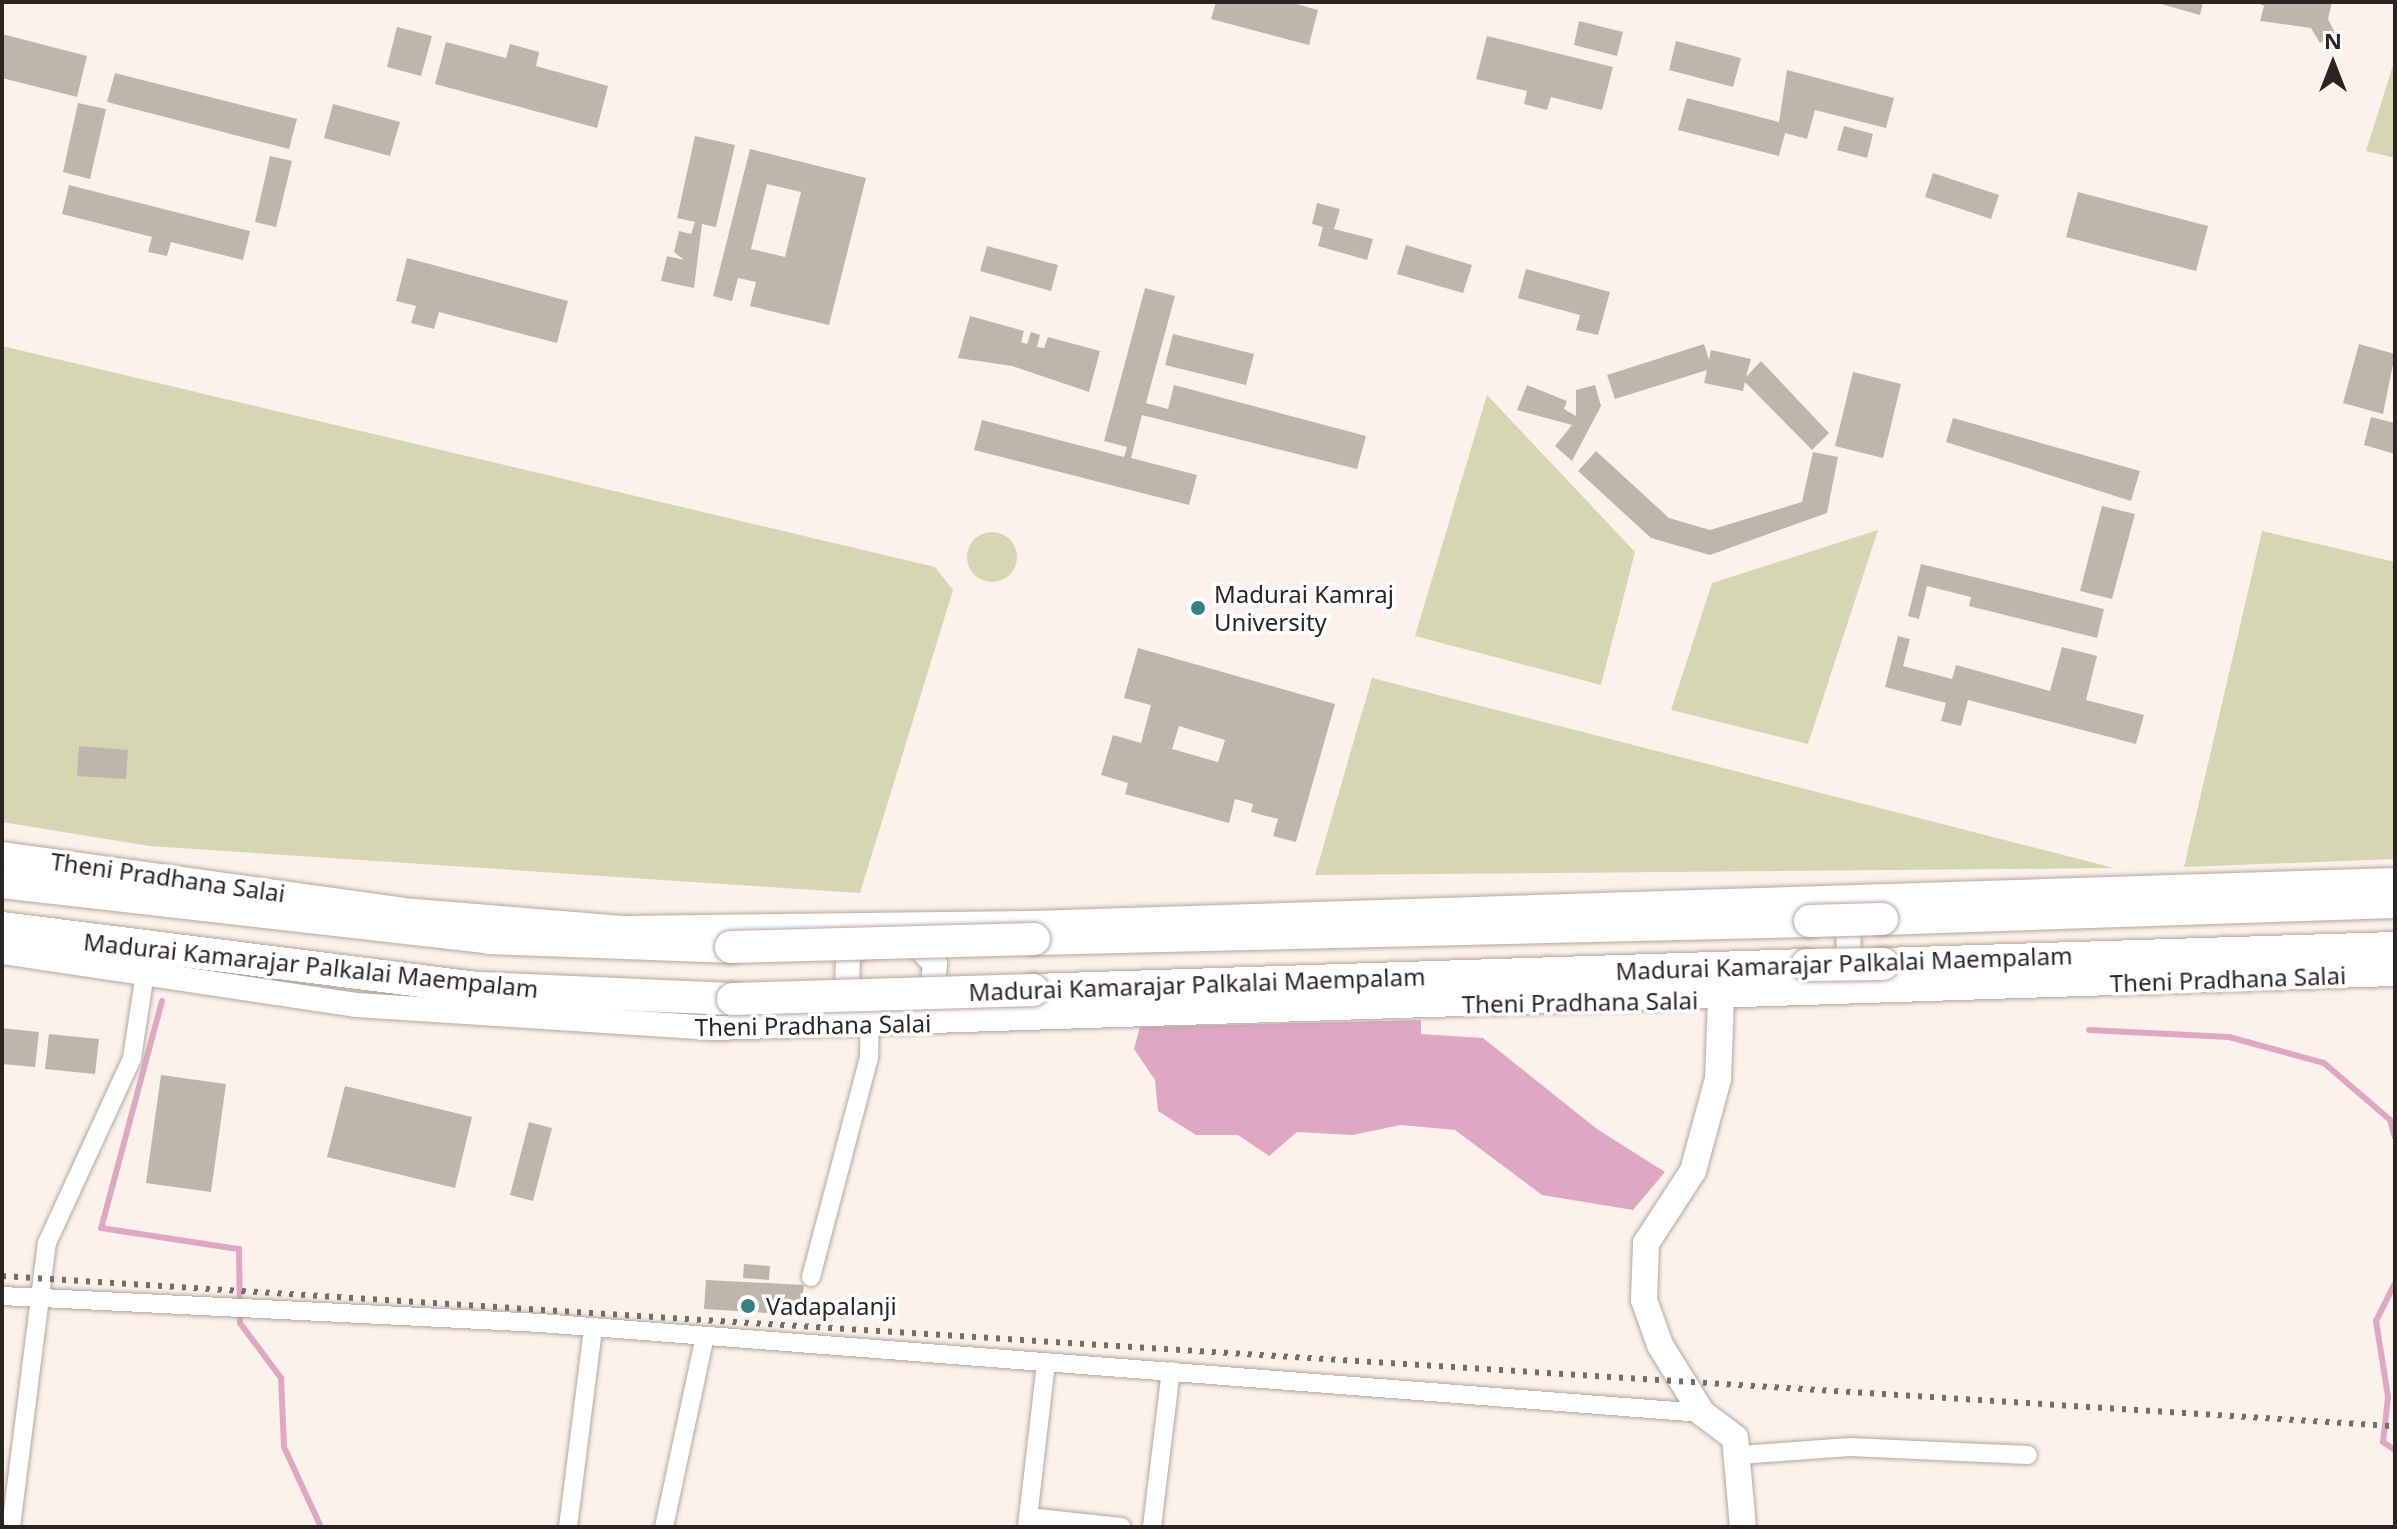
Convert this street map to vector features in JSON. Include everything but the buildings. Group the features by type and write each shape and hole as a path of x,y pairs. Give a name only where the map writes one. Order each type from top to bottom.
{"highway":[{"name":"Madurai Kamarajar Palkalai Maempalam","path":"2,882 490,938 731,947 1810,921 2395,902"},
{"name":"Madurai Kamarajar Palkalai Maempalam","path":"2,928 479,988 733,999 2395,948"}],"main road":[{"path":"1721,998 1718,1079 1693,1171 1646,1243 1644,1300 1660,1345 1702,1413 1735,1438 1740,1455 1743,1527"}],"street":[{"name":"Theni Pradhana Salai","path":"2,854 403,910 622,928 940,924 2395,880"},
{"path":"1847,898 1849,995"},
{"path":"829,925 863,942 912,940 940,924"},
{"path":"912,940 929,949 936,980 915,1007"},
{"path":"863,942 843,966 847,996 868,1014 915,1007 947,1022"},
{"name":"Theni Pradhana Salai","path":"2,952 357,1005 525,1019 834,1027 868,1014 947,1022 1849,995 2395,974"},
{"path":"11,1527 47,1243 132,1058 145,973"},
{"path":"811,1277 868,1014"},
{"path":"2,1296 593,1328 1702,1413"},
{"path":"568,1527 593,1328"},
{"path":"664,1527 705,1336"},
{"path":"1046,1362 1027,1522 1121,1527"},
{"path":"1152,1527 1171,1371"},
{"path":"1740,1455 1850,1447 2028,1455"}],"green space":[{"path":"2395,59 2395,158 2366,151"},
{"path":"2,346 935,567 953,590 860,893 149,846 2,822"},
{"path":"1487,395 1635,552 1601,685 1415,636"},
{"path":"1878,530 1808,744 1671,710 1712,583"},
{"path":"2262,531 2395,562 2395,859 2184,867"},
{"path":"992,532 1010,539 1017,557 1010,575 992,582 974,575 967,557 974,539"},
{"path":"1372,678 2114,868 1315,875"}],"shaded area":[{"path":"1421,1020 1421,1034 1483,1038 1597,1129 1665,1172 1633,1210 1542,1195 1455,1130 1401,1125 1352,1135 1297,1132 1269,1156 1238,1135 1196,1135 1158,1111 1155,1080 1134,1049 1140,1027"}],"waterway":[{"path":"162,1001 101,1228 239,1249 240,1323 281,1378 284,1447 321,1527"},
{"path":"2089,1030 2229,1037 2324,1063 2390,1120 2395,1137"},
{"path":"2395,1283 2376,1321 2388,1397 2383,1442 2395,1450"}],"railway":[{"path":"2,1276 2395,1426"}],"place":[{"name":"Madurai Kamraj University","path":"1198,608"},
{"name":"Vadapalanji","path":"748,1306"}]}
